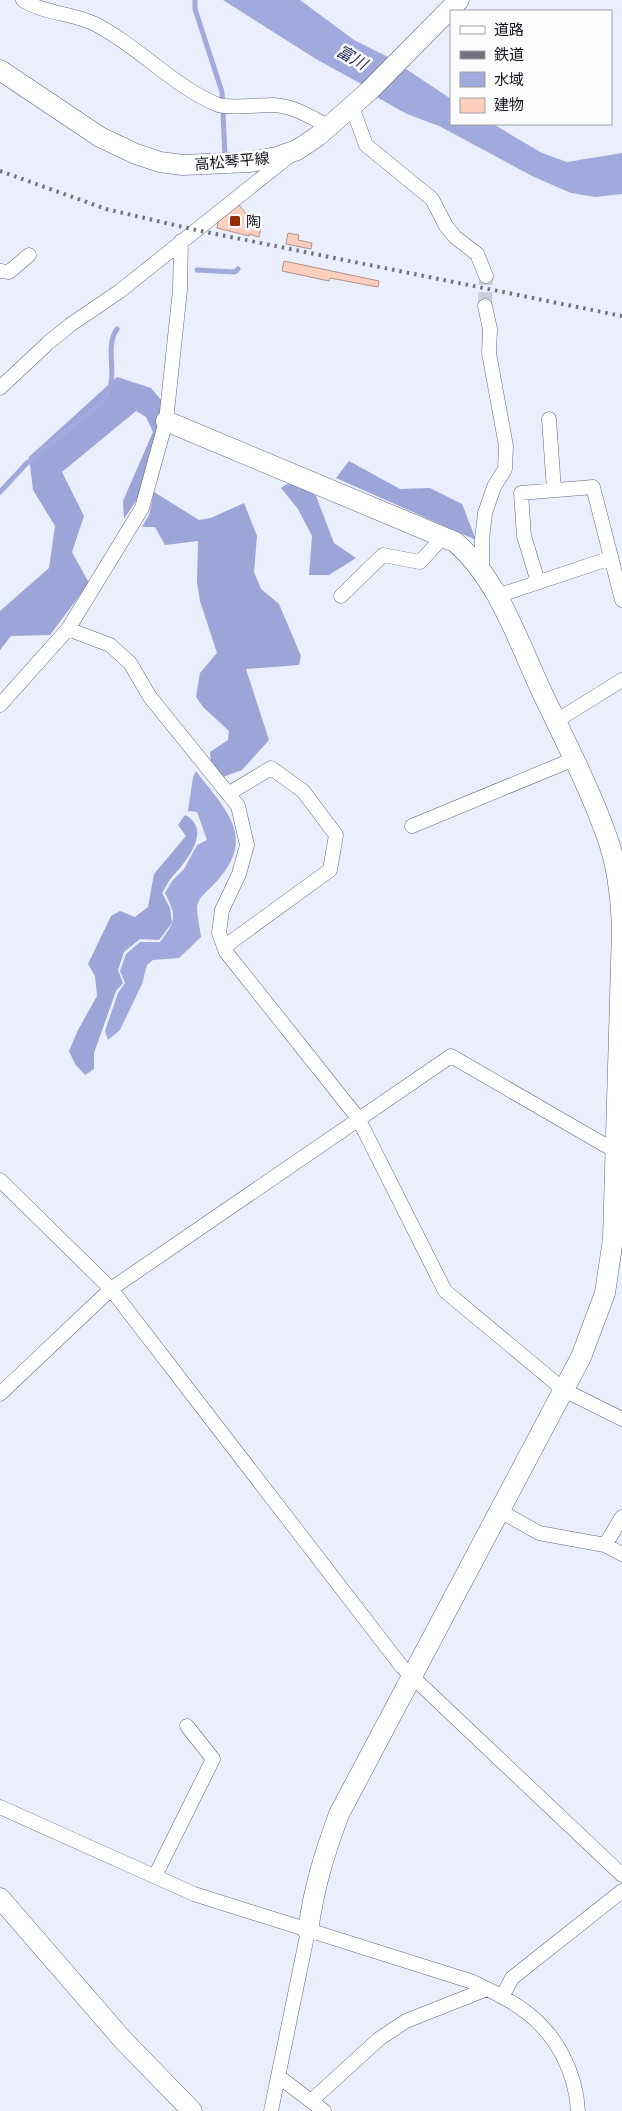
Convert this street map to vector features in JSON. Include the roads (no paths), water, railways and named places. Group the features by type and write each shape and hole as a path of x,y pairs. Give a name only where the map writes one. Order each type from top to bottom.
{"street":[{"path":"23,0 33,6 93,23 129,45 191,91 221,106 283,107 299,110 329,128"},
{"name":"高松琴平線","path":"0,70 100,137 136,154 160,162 183,165 228,164 277,157 297,150 329,128 459,0"},
{"path":"352,107 366,145 432,199 446,226 455,237 477,254 486,276"},
{"path":"0,388 70,325 120,291 297,150"},
{"path":"0,705 68,629 142,508 166,421 180,290 181,241"},
{"path":"0,271 9,272 29,254"},
{"path":"482,570 482,538 485,513 494,487 505,469 506,446 489,353 490,329 485,306"},
{"path":"549,419 554,490"},
{"path":"166,421 455,542 471,556 482,570 497,596 574,760 619,870 621,897 621,1125 617,1152 613,1238 605,1293 581,1357 339,1814 326,1849 313,1895 308,1931 271,2111"},
{"path":"538,582 524,536 521,492 593,487 622,600"},
{"path":"341,596 383,554 420,562 443,537"},
{"path":"497,596 611,558"},
{"path":"68,629 110,645 130,664 150,697 238,806 247,845 239,874 222,910 219,933 224,947 358,1118 445,1291 564,1390 622,1419"},
{"path":"556,721 622,680"},
{"path":"412,826 574,760"},
{"path":"224,947 330,870 336,834 303,791 271,768 228,794"},
{"path":"0,1394 111,1289 451,1056 617,1152"},
{"path":"0,1180 111,1289 402,1667 622,1875"},
{"path":"500,1511 539,1533 605,1545 622,1554"},
{"path":"605,1545 622,1516"},
{"path":"155,1876 213,1758 187,1726"},
{"path":"0,1807 194,1894 473,1982 487,1989 533,2018 546,2030 561,2052 572,2074 578,2111"},
{"path":"502,1997 512,1978 622,1890"},
{"path":"0,1898 123,2040 192,2111"},
{"path":"311,2101 379,2039 399,2026 487,1989"},
{"path":"278,2076 324,2111"}],"water":[{"name":"富川","path":"223,0 300,0 354,40 388,57 450,98 450,125 495,125 542,153 567,162 622,153 622,194 595,197 571,193 534,177 439,126 407,114 380,99 363,85 316,59"},
{"path":"196,771 227,812 236,838 234,852 228,867 198,903 197,911 201,937 179,958 153,960 147,965 142,984 120,1030 108,1040 105,1031 118,993 125,983 120,971 126,954 140,942 160,942 165,935 172,924 173,914 165,893 172,881 184,869 197,845 207,840 197,812 188,811 193,777"}],"waterway":[{"path":"195,0 195,9 222,92 225,156"},
{"path":"197,270 235,272 238,269"},
{"path":"0,492 26,464 106,397 111,385 111,352 113,336 117,329"}],"tunnel":[{"path":"485,306 486,276"}],"railway":[{"path":"0,171 106,209 196,230 622,316"}],"place":[{"name":"陶","path":"235,221"}]}
